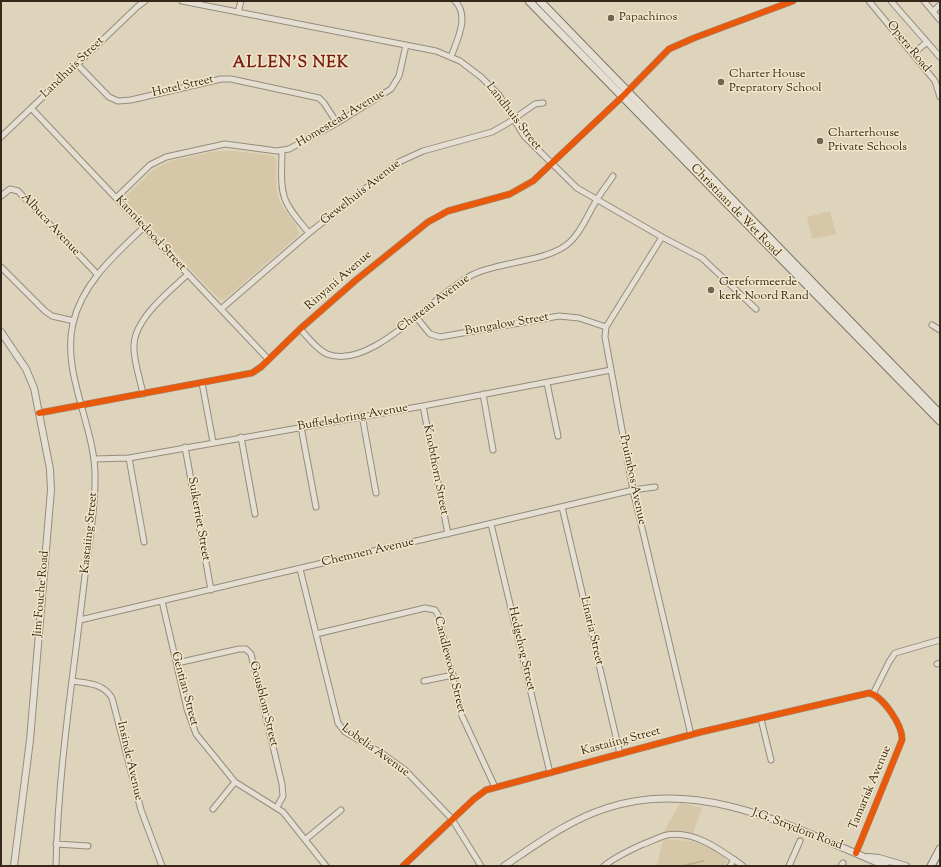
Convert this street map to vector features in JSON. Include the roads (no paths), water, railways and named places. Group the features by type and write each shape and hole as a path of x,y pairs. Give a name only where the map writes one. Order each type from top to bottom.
{"main road":[{"name":"Christiaan de Wet Road","path":"529,1 940,421"},
{"name":"Christiaan de Wet Road","path":"540,1 628,90 940,414"},
{"path":"931,866 940,849"}],"street":[{"name":"Landhuis Street","path":"1,137 137,6 145,1"},
{"name":"Landhuis Street","path":"182,1 436,51 469,67 482,77 498,96 524,136 577,188 662,238 705,260 756,309"},
{"path":"238,12 240,1"},
{"path":"450,57 460,34 462,20 460,6 455,1"},
{"name":"Rinyani Avenue","path":"39,413 252,373 356,280 428,222 448,211 501,197 518,190 533,181 550,163 622,97 669,49 694,38 793,1"},
{"path":"871,3 878,1"},
{"path":"891,1 940,57"},
{"path":"924,1 940,20"},
{"name":"Opera Road","path":"871,3 937,80 940,97"},
{"path":"933,11 940,5"},
{"path":"914,53 928,42"},
{"name":"Homestead Avenue","path":"116,198 150,165 170,156 224,144 282,151 301,144 392,89 400,76 406,45"},
{"name":"Hotel Street","path":"77,64 109,97 115,100 131,100 220,79 231,80 319,98 337,123"},
{"name":"Gewelhuis Avenue","path":"222,309 309,233 399,162 423,151 492,132 513,120 535,104 543,103"},
{"name":"Kanniedood Street","path":"32,108 268,359"},
{"path":"282,151 282,195 288,207 309,233"},
{"name":"Chateau Avenue","path":"300,329 322,351 330,355 344,355 360,352 377,346 473,274 549,253 564,247 577,234 596,200 613,176"},
{"name":"Albuca Avenue","path":"1,196 10,189 18,191 97,274"},
{"name":"Kastaiing Street","path":"56,866 61,767 80,620 95,484 94,459 70,358 74,321 97,274 144,227"},
{"path":"606,327 662,238"},
{"path":"1,267 45,311 52,316 74,321"},
{"path":"143,394 134,349 136,335 151,310 188,274"},
{"name":"Bungalow Street","path":"416,317 430,334 440,337 559,316 579,318 606,327"},
{"path":"932,325 940,330"},
{"name":"Pruimbos Avenue","path":"606,327 605,336 633,490 692,735"},
{"name":"Jim Fouche Road","path":"1,332 30,376 50,469 51,490 30,740 14,866"},
{"name":"Buffelsdoring Avenue","path":"94,459 129,458 362,415 423,406 611,370"},
{"path":"202,383 213,442"},
{"path":"547,383 558,436"},
{"path":"483,394 493,450"},
{"name":"Knobthorn Street","path":"423,406 448,534"},
{"path":"362,415 376,493"},
{"path":"301,427 316,507"},
{"path":"241,437 255,514"},
{"name":"Suikerriet Street","path":"185,448 211,590"},
{"path":"129,458 144,542"},
{"name":"Chemnen Avenue","path":"80,620 633,490 655,487"},
{"name":"Linaria Street","path":"562,507 620,754"},
{"name":"Hedgehog Street","path":"491,524 550,773"},
{"name":"Lobelia Avenue","path":"300,569 332,705 341,728 352,737 398,764 452,820 481,866"},
{"name":"Gentian Street","path":"162,601 187,709 193,728 235,782 277,807 306,839 326,866"},
{"name":"Candlewood Street","path":"316,634 425,608 432,608 438,615 464,721 495,787"},
{"path":"873,694 888,662 895,654 940,640"},
{"name":"Gousblom Street","path":"176,663 238,649 246,649 251,654 282,784 283,796 277,807"},
{"path":"424,682 453,675"},
{"name":"Insinde Avenue","path":"72,681 99,686 108,692 112,698 140,810 162,866"},
{"name":"Kastaiing Street","path":"403,866 478,795 495,787 692,735 864,694 873,694"},
{"name":"Tamarisk Avenue","path":"856,853 902,740 902,731 900,726 880,700 873,694"},
{"path":"760,719 771,760"},
{"path":"213,809 235,782"},
{"name":"J.G. Strydom Road","path":"504,866 559,830 601,810 629,803 668,798 705,802 780,821 886,866"},
{"path":"306,839 341,810"},
{"path":"604,866 628,850 672,834 687,836 705,842 743,866"},
{"path":"789,866 800,842"},
{"path":"56,844 88,846"},
{"name":"J.G. Strydom Road","path":"866,857 879,858 906,866"},
{"path":"730,866 734,859"}],"waterway":[{"path":"682,866 703,861"}],"place":[{"name":"Papachinos","path":"611,18"},
{"name":"Charter House Prepratory School","path":"721,82"},
{"name":"Charterhouse Private Schools","path":"820,141"},
{"name":"Gereformeerde kerk Noord Rand","path":"711,290"}],"district":[{"name":"ALLEN'S NEK","path":"291,64"}]}
